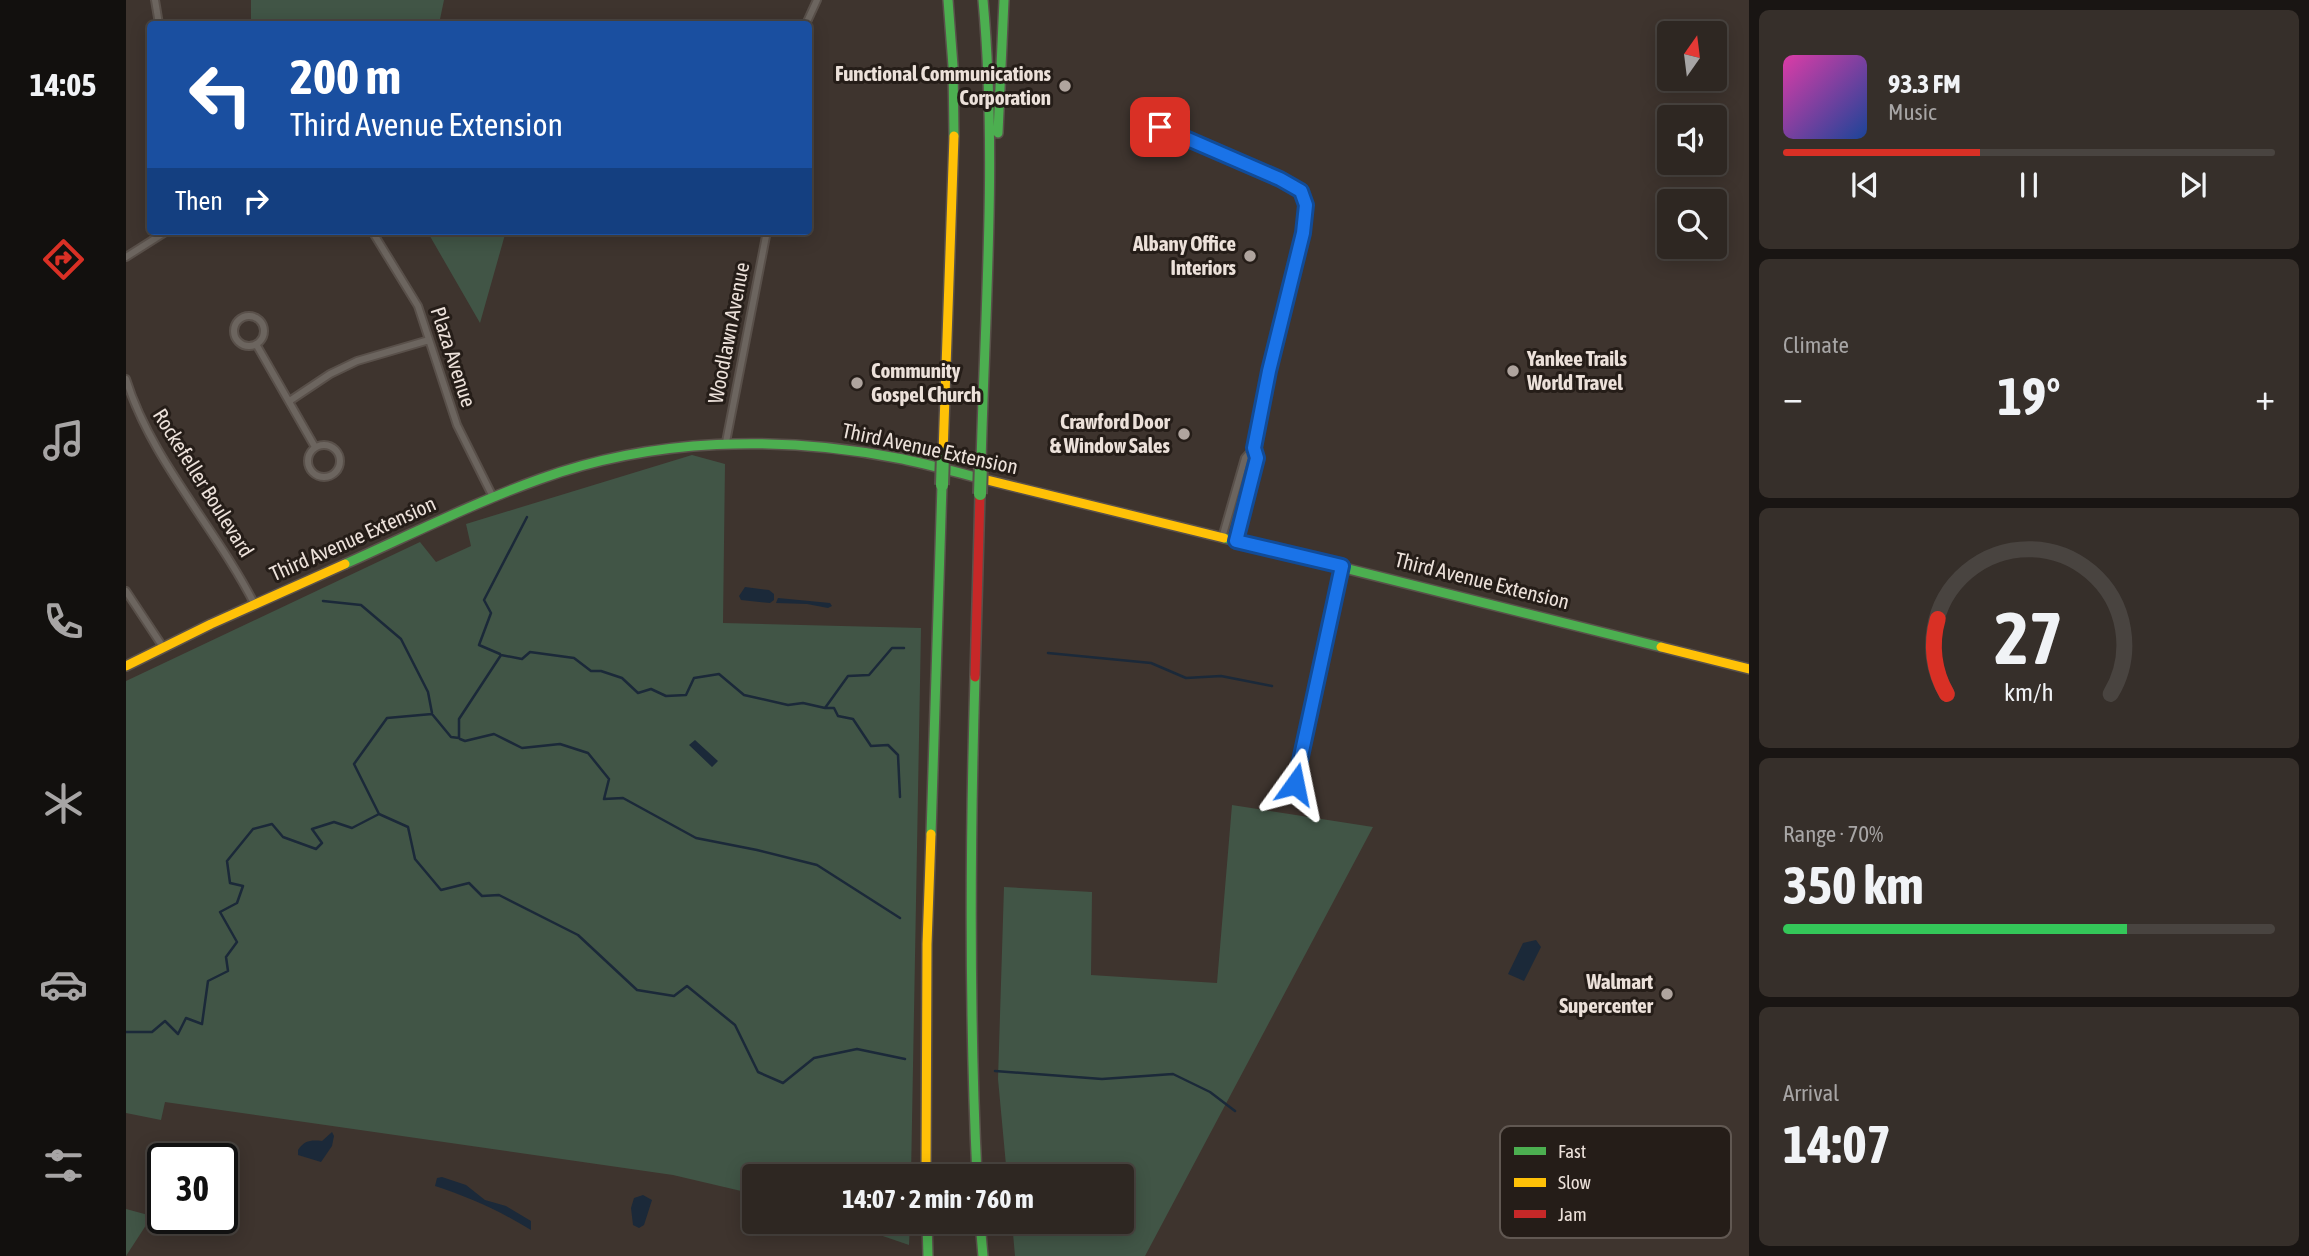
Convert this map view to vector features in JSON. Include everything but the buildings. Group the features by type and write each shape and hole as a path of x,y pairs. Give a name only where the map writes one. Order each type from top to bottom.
{"main road":[{"path":"926,1164 926,972 954,133 954,66 948,0"},
{"path":"976,1164 970,932 988,216 989,93 983,0"},
{"path":"988,216 996,159 1004,0"},
{"name":"Third Avenue Extension","path":"126,666 255,604 493,497 543,478 591,464 660,450 726,442 809,444 897,458 1342,566 1749,669"},
{"path":"927,1234 928,1256"},
{"path":"981,1234 983,1256"}],"street":[{"path":"155,0 158,21"},
{"path":"807,21 817,0"},
{"path":"1146,133 1160,127 1166,128 1268,172 1293,186 1304,198 1307,212 1269,371 1254,448 1257,458 1236,541"},
{"path":"126,257 161,235"},
{"name":"Plaza Avenue","path":"374,235 418,306 457,425 493,497"},
{"name":"Woodlawn Avenue","path":"726,442 766,235"},
{"path":"254,316 261,322 264,332 256,344 242,344 234,337 234,327 239,318 254,316"},
{"path":"291,400 357,361 429,340"},
{"path":"256,344 291,400 315,447"},
{"name":"Rockefeller Boulevard","path":"126,379 129,401 144,428 238,571 255,604"},
{"path":"326,444 336,449 340,465 333,474 323,477 310,469 307,459 315,447 326,444"},
{"path":"1222,538 1245,458 1254,448"},
{"path":"1295,784 1342,566"},
{"path":"126,591 163,647"}],"green space":[{"path":"251,0 444,0 440,21 251,21"},
{"path":"429,235 505,235 480,323"},
{"path":"692,455 725,464 723,623 921,628 911,1164 742,1164 742,1191 673,1175 165,1102 161,1120 126,1113 126,681 420,542 436,562 471,546 466,524"},
{"path":"1232,805 1373,827 1145,1256 1015,1256 1013,1234 1134,1234 1134,1164 1006,1164 998,1079 1004,887 1092,892 1091,975 1217,983"},
{"path":"126,1209 147,1215 147,1224 126,1256"},
{"path":"877,1234 909,1234 909,1245"}],"water":[{"path":"745,587 769,590 774,594 774,600 770,603 741,600 739,596"},
{"path":"778,598 830,603 832,606 828,608 776,603"},
{"path":"695,740 718,761 712,767 689,745"},
{"path":"1536,940 1541,947 1524,981 1508,974 1523,943"},
{"path":"332,1132 332,1146 321,1162 298,1155 303,1144 322,1141"},
{"path":"442,1177 466,1185 485,1200 506,1206 531,1221 531,1230 484,1205 435,1186 437,1178"},
{"path":"643,1195 652,1200 644,1225 639,1228 633,1225 631,1208 634,1198"}],"waterway":[{"path":"500,654 479,645 491,613 484,600 527,517"},
{"path":"323,601 361,605 401,639 428,692 432,713"},
{"path":"126,1032 152,1032 165,1021 178,1034 186,1018 202,1024 208,981 228,971 226,957 237,942 220,912 237,903 243,886 230,883 227,861 253,829 272,824 283,837 316,849 322,843 312,829 334,822 352,828 379,814 354,764 387,718 432,714 451,737 459,738 459,719 501,655 522,659 530,652 574,658 591,671 601,671 622,678 638,693 651,689 666,696 686,695 694,678 719,674 744,695 788,705 803,703 825,708 848,676 869,675 892,648 904,648"},
{"path":"1048,653 1151,663 1186,678 1221,676 1272,686"},
{"path":"825,708 834,708 838,716 853,719 871,746 888,745 898,755 900,797"},
{"path":"460,739 465,741 494,734 522,748 560,744 588,753 609,779 604,799 623,798 696,838 817,865 900,918"},
{"path":"379,814 408,827 415,859 441,890 469,883 482,896 499,895 578,935 637,990 674,996 687,986 735,1025 758,1072 783,1083 814,1058 857,1049 905,1059"},
{"path":"995,1071 1102,1079 1173,1074 1210,1092 1235,1111"}],"traffic: fast":[{"path":"948,0 954,136"},
{"path":"981,463 990,174 983,0"},
{"path":"998,133 1004,0"},
{"path":"345,564 540,479 583,465 672,448 762,444 807,446 897,458 979,478"},
{"path":"942,485 943,454"},
{"path":"980,494 981,463"},
{"path":"931,834 942,485"},
{"path":"1224,538 1661,647"},
{"path":"975,677 971,926 977,1164"},
{"path":"927,1234 928,1256"},
{"path":"981,1234 983,1256"}],"traffic: slow":[{"path":"943,454 954,136"},
{"path":"979,478 1224,538"},
{"path":"126,666 211,624 345,564"},
{"path":"1661,647 1749,669"},
{"path":"926,1164 927,944 931,834"}],"traffic: jam":[{"path":"975,677 980,494"}],"place":[{"name":"Functional Communications Corporation","path":"1065,86"},
{"name":"Albany Office Interiors","path":"1250,256"},
{"name":"Yankee Trails World Travel","path":"1513,371"},
{"name":"Community Gospel Church","path":"857,383"},
{"name":"Crawford Door & Window Sales","path":"1184,434"},
{"name":"Walmart Supercenter","path":"1667,994"}],"route":[{"path":"1160,127 1268,172 1301,191 1306,205 1303,233 1269,371 1254,448 1257,458 1236,541 1342,566 1295,784"}]}
